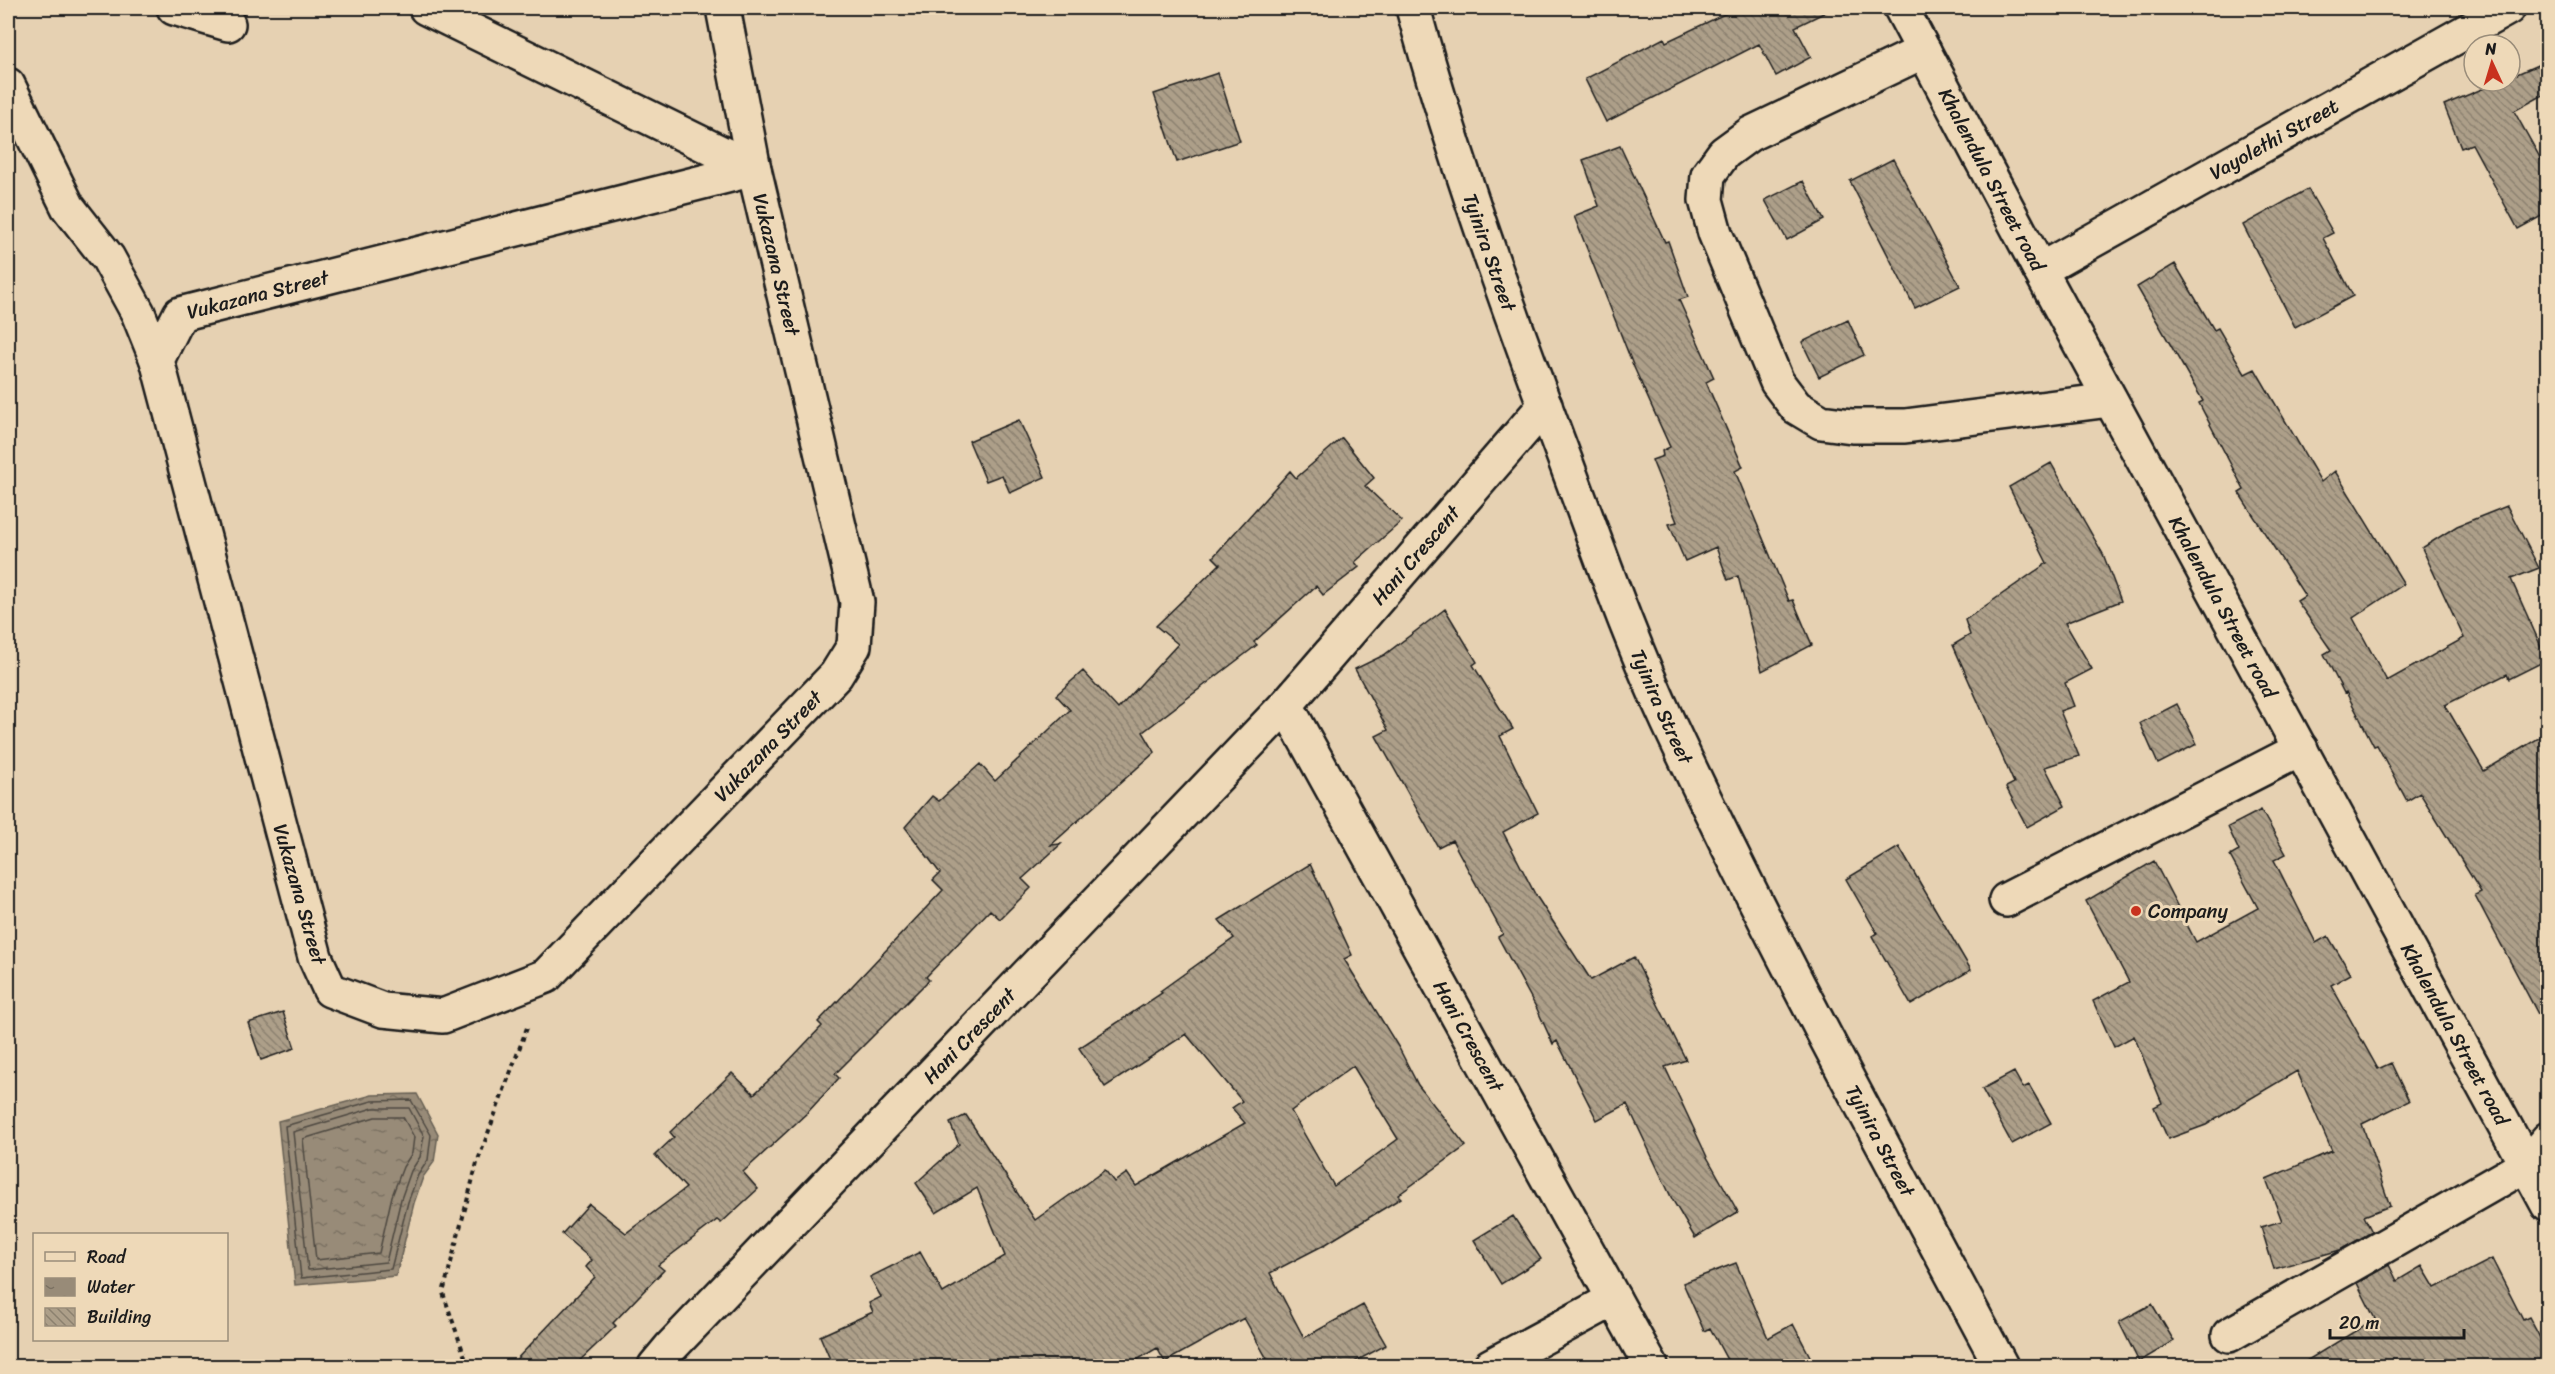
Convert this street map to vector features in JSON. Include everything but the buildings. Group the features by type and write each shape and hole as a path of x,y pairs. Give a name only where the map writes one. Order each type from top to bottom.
{"street":[{"path":"174,8 228,24"},
{"path":"426,8 754,170"},
{"name":"Vukazana Street","path":"723,8 754,170 857,602 854,646 837,675 546,976 443,1017 384,1010 330,990 315,957 158,360 180,314 754,170"},
{"name":"Tyinira Street","path":"1413,8 1440,108 1475,216 1632,638 1668,721 1817,1021 2001,1366"},
{"name":"Khalendula Street road","path":"1901,8 2110,400 2547,1205"},
{"name":"Vayolethi Street","path":"2040,270 2508,8"},
{"path":"1924,51 1750,134 1724,153 1708,175 1706,200 1715,233 1777,382 1796,407 1821,422 1852,426 1905,426 2110,400"},
{"path":"8,85 68,207 108,258 138,313 158,360"},
{"name":"Hani Crescent","path":"655,1366 678,1339 1286,705 1545,405"},
{"name":"Hani Crescent","path":"1286,705 1651,1366"},
{"path":"2006,900 2301,749"},
{"path":"2229,1335 2526,1165 2547,1139"},
{"path":"1490,1366 1614,1299"}],"path":[{"path":"468,1366 443,1293 477,1163 546,976"}],"water":[{"path":"417,1094 438,1134 434,1162 423,1177 414,1203 396,1276 295,1285 278,1121 372,1095"}],"place":[{"name":"Company","path":"2136,911"}]}
